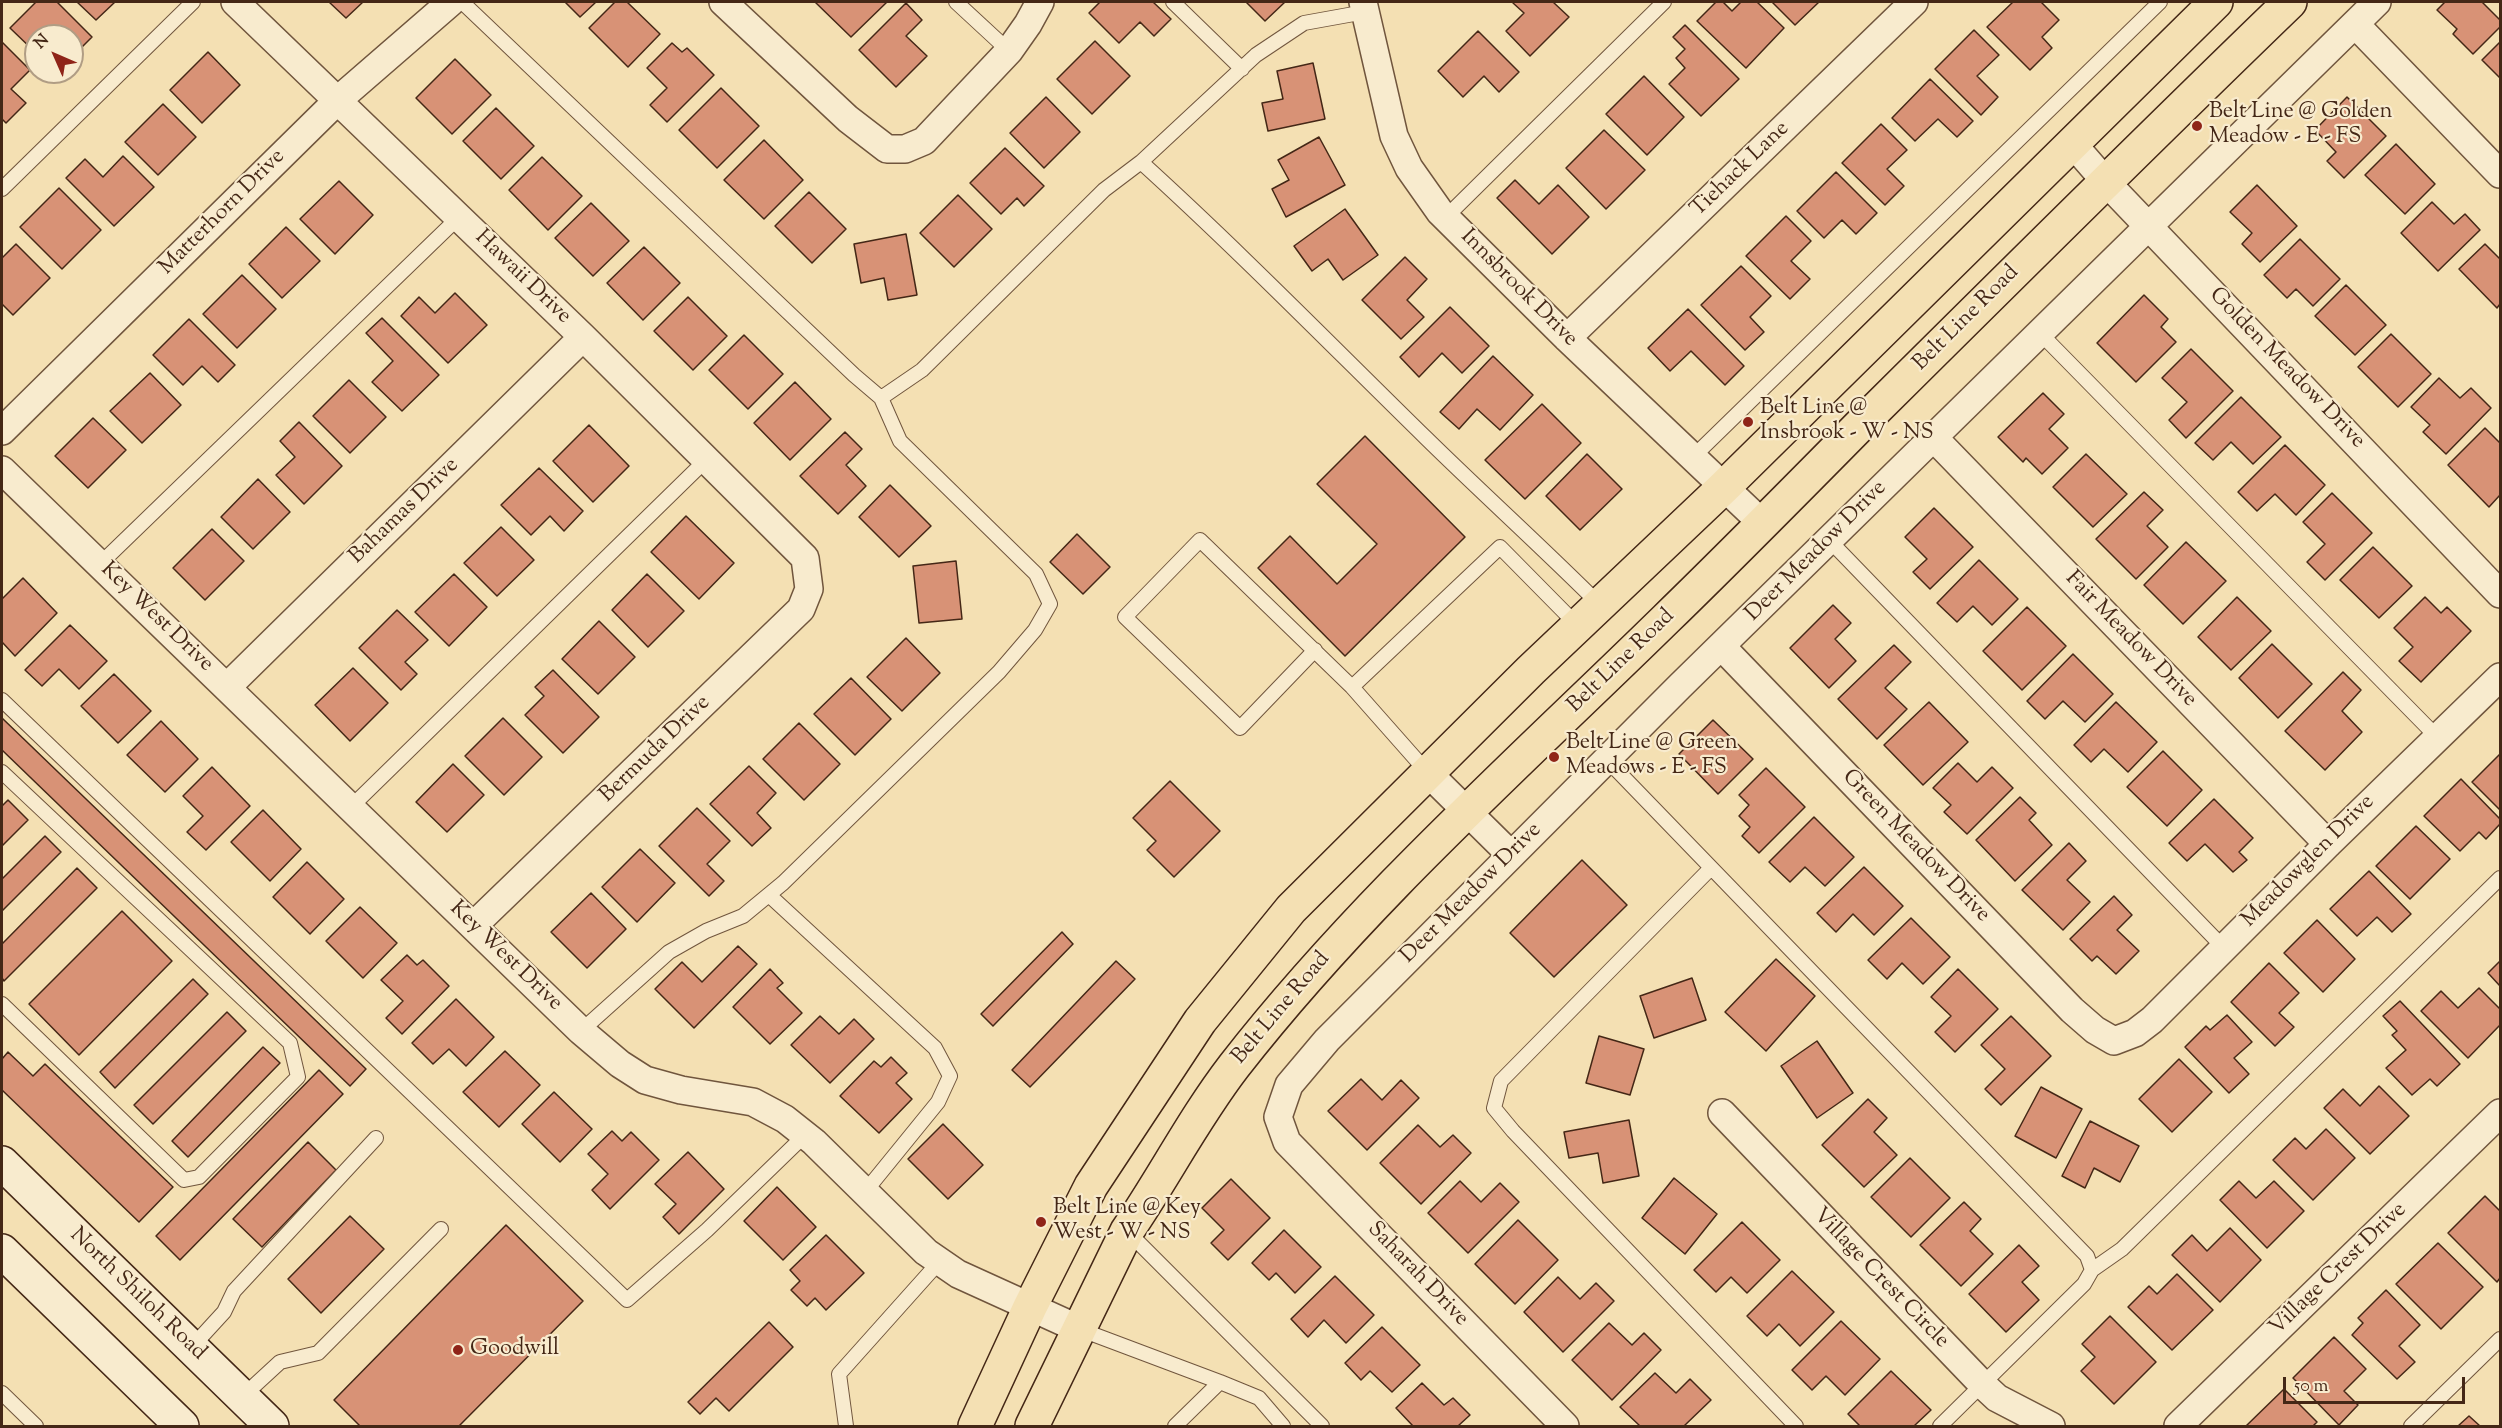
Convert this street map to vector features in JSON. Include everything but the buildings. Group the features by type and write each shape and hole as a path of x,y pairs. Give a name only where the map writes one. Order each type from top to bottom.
{"main road":[{"path":"975,1426 1029,1307 1091,1186 1200,1021 1291,909 1589,615 1725,487 2216,2"},
{"name":"Belt Line Road","path":"1032,1426 1127,1231 1190,1129 1232,1068 1330,950 2105,181 2290,2"},
{"name":"North Shiloh Road","path":"2,1163 272,1426"},
{"path":"2,1251 182,1426"}],"street":[{"name":"Hawaii Drive","path":"235,2 583,337 805,558"},
{"name":"Matterhorn Drive","path":"2,431 338,100 451,2"},
{"path":"723,2 848,119 887,149 905,149 924,141 1009,51 1040,2"},
{"name":"Tiehack Lane","path":"1568,338 1914,2"},
{"name":"Deer Meadow Drive","path":"1278,1117 1289,1085 1328,1040 1510,854 2148,224 2377,2"},
{"name":"Innsbrook Drive","path":"1364,7 1394,136 1409,168 1445,218 1762,523"},
{"path":"2355,24 2500,174"},
{"name":"Golden Meadow Drive","path":"2072,143 2105,181 2500,594"},
{"name":"Bahamas Drive","path":"227,687 583,337"},
{"name":"Fair Meadow Drive","path":"1933,437 2328,844"},
{"name":"Key West Drive","path":"2,470 581,1031 620,1064 645,1080 681,1090 753,1102 785,1119 805,1135 911,1238 939,1261 958,1274 1079,1329"},
{"name":"Bermuda Drive","path":"473,926 801,609 809,589 805,558"},
{"name":"Green Meadow Drive","path":"1722,646 2072,1010 2095,1030 2114,1041"},
{"name":"Meadowglen Drive","path":"2114,1041 2135,1033 2152,1020 2223,947 2500,677"},
{"path":"1428,773 1510,854"},
{"name":"Village Crest Circle","path":"1722,1113 1983,1385 1997,1398 2051,1426"},
{"name":"Village Crest Drive","path":"2178,1426 2500,1113"},
{"name":"Saharah Drive","path":"1278,1117 1287,1142 1565,1426"}],"lane":[{"path":"2,189 193,2"},
{"path":"462,2 854,375 881,398 900,441 1036,574 1050,604 1035,630 999,672 770,895 743,916 706,930 669,952 581,1031"},
{"path":"956,2 1009,51"},
{"path":"1173,2 1242,69"},
{"path":"1445,218 1664,2"},
{"path":"1693,457 2160,2"},
{"path":"881,398 922,370 1104,190 1141,162 1256,55 1304,23 1364,7"},
{"path":"1141,162 1208,222 1427,439 1508,514 1589,615"},
{"path":"100,564 459,217"},
{"path":"2039,332 2437,737"},
{"path":"351,807 706,460"},
{"path":"1316,650 1240,728 1125,617 1200,540 1316,650 1428,773"},
{"path":"1829,540 2223,947"},
{"path":"1352,687 1500,547 1589,615"},
{"path":"2,700 627,1300 707,1230 805,1135"},
{"path":"1606,759 2087,1256 2092,1270"},
{"path":"2,772 290,1042 298,1077 199,1177 184,1180 4,1010"},
{"path":"1711,868 1501,1081 1494,1108 1513,1131 1796,1426"},
{"path":"1940,1426 2084,1284 2092,1270 2122,1250 2500,878"},
{"path":"770,895 935,1048 950,1076 938,1102 864,1193"},
{"path":"191,1348 224,1312 234,1291 376,1138"},
{"path":"242,1397 280,1362 318,1353 441,1230"},
{"path":"1127,1231 1322,1426"},
{"path":"846,1426 838,1374 939,1261"},
{"path":"1079,1329 1259,1398 1285,1426"},
{"path":"2411,1426 2500,1339"},
{"path":"1175,1426 1220,1382"},
{"path":"2,1393 36,1426"}],"place":[{"name":"Belt Line @ Golden Meadow - E - FS","path":"2197,126"},
{"name":"Belt Line @ Insbrook - W - NS","path":"1748,422"},
{"name":"Belt Line @ Green Meadows - E - FS","path":"1554,757"},
{"name":"Belt Line @ Key West - W - NS","path":"1041,1222"},
{"name":"Goodwill","path":"458,1350"}]}
